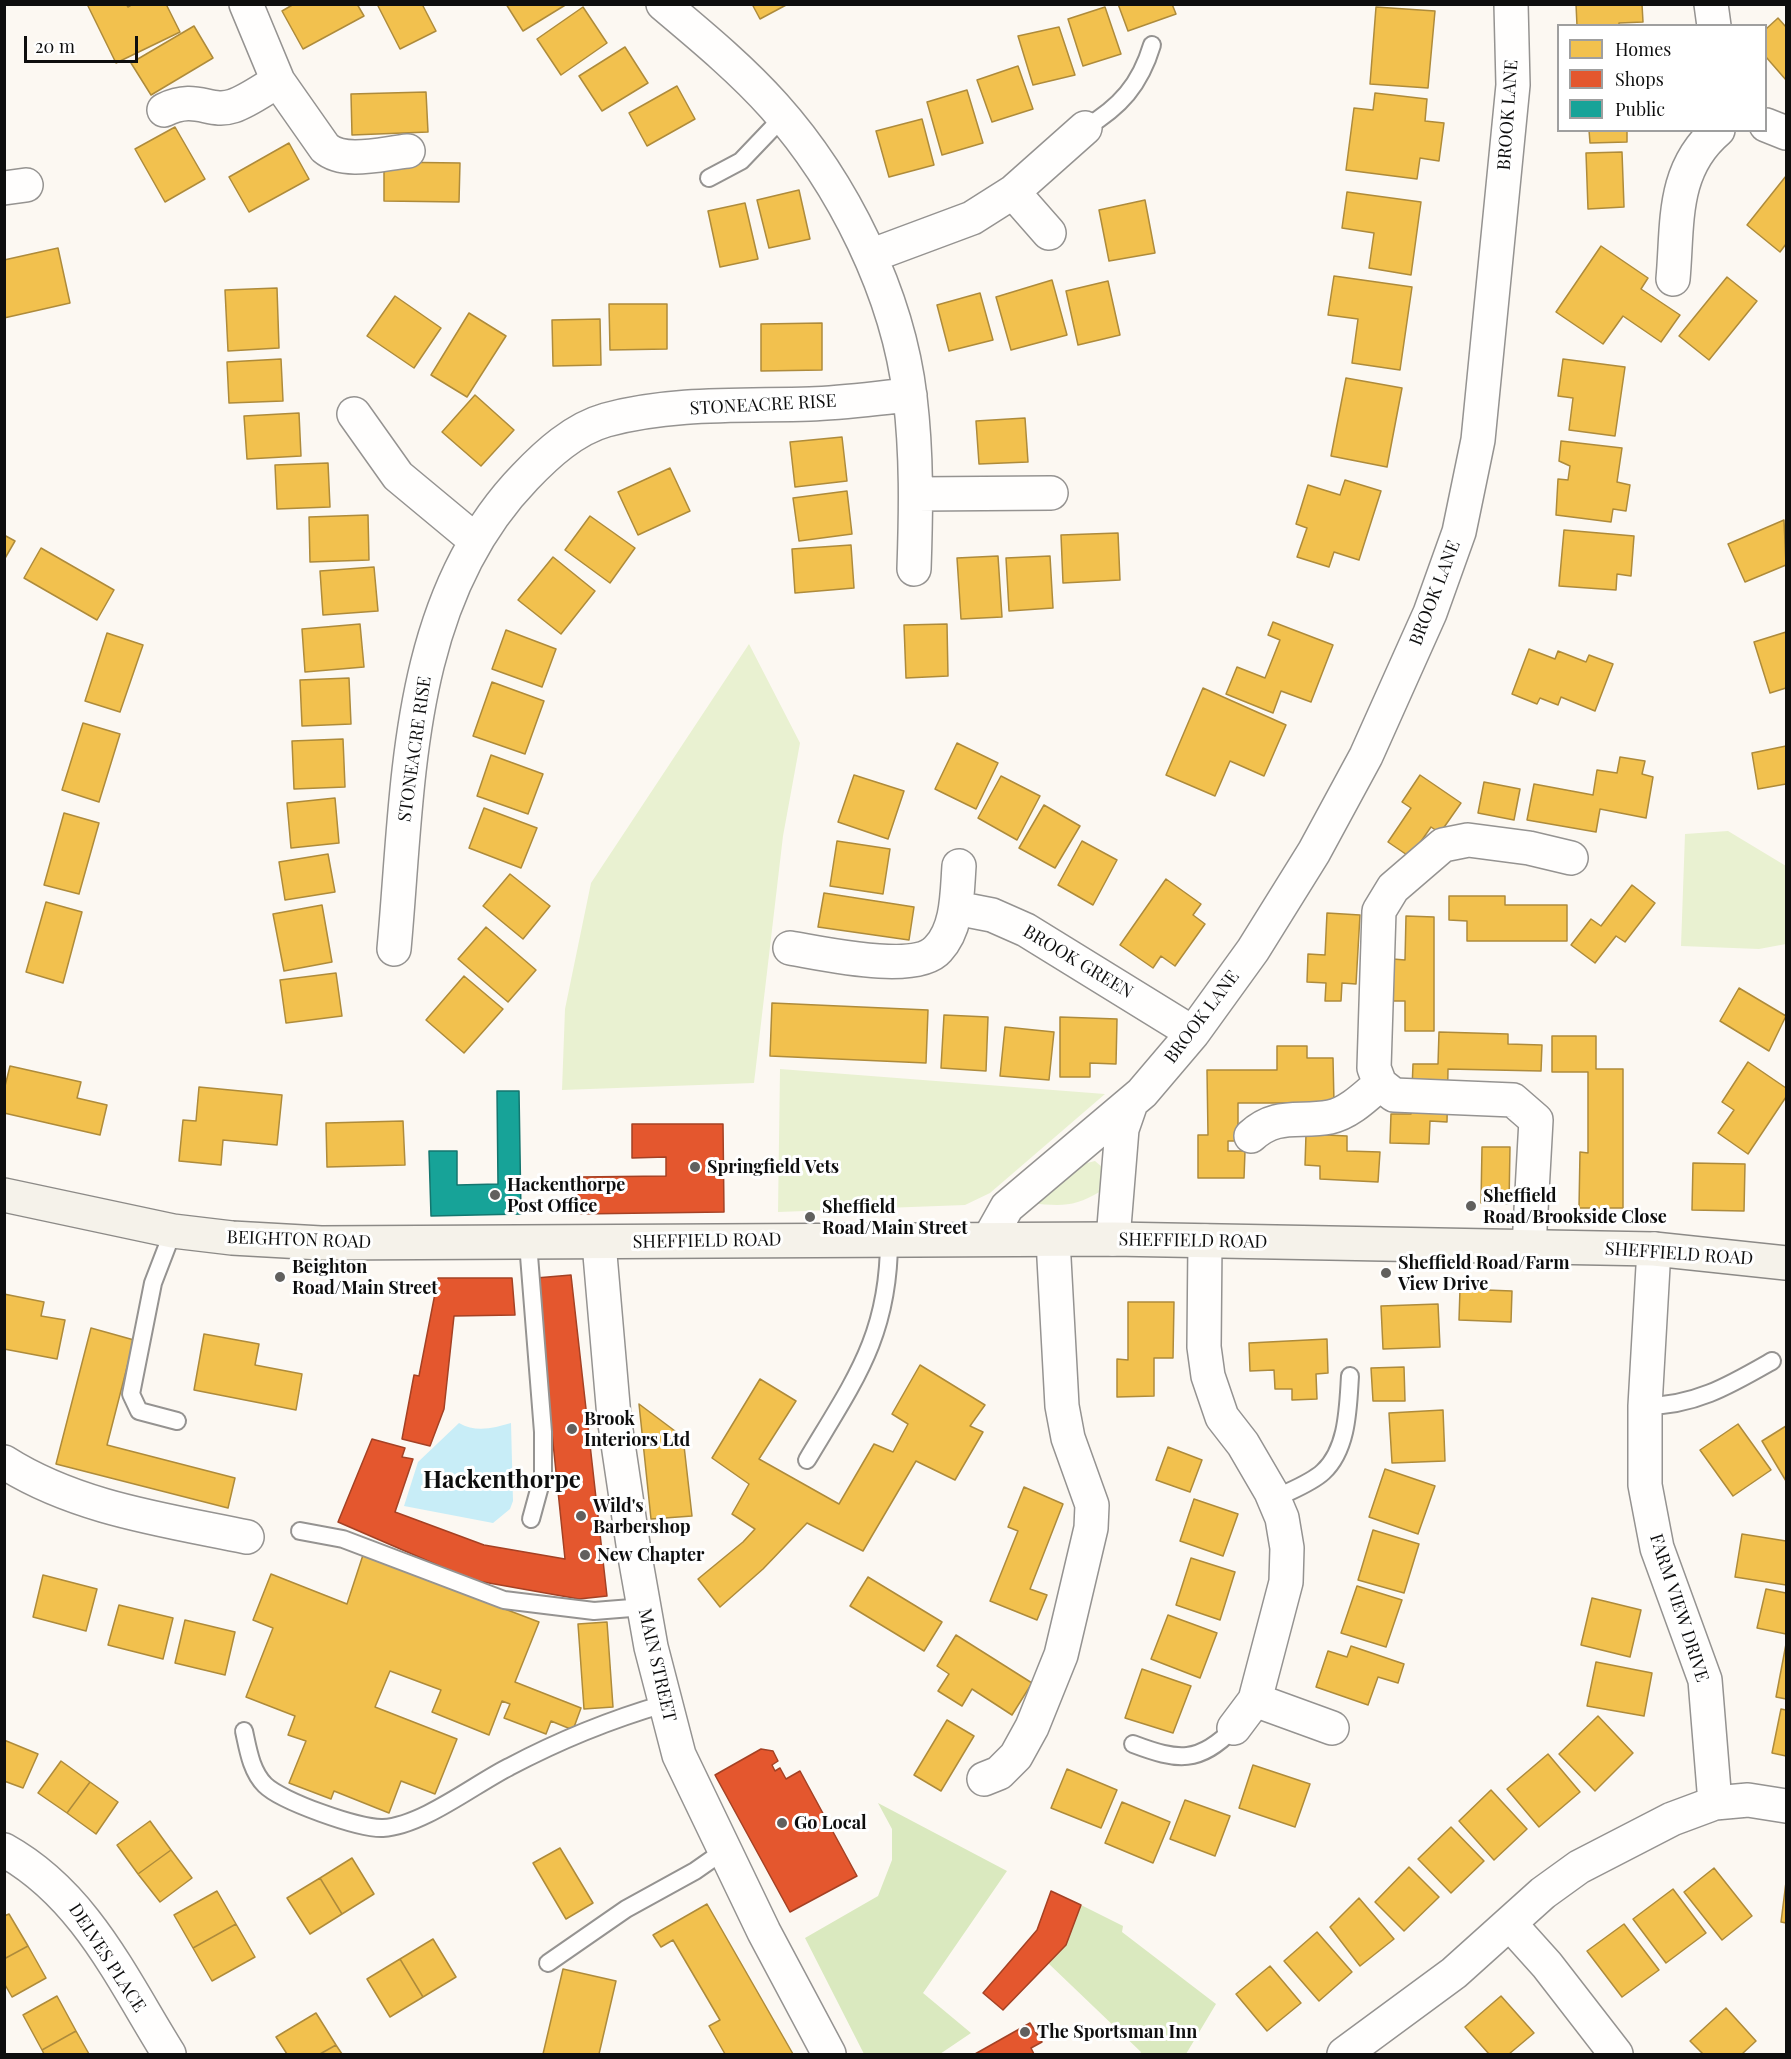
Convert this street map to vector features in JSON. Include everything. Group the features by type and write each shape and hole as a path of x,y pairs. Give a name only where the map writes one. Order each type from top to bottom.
{"street":[{"path":"246,4 278,81 325,148 333,155 348,156 408,151"},
{"path":"663,4 706,40 783,117 821,166 870,256 891,310 910,395 917,494 914,569"},
{"name":"BROOK LANE","path":"989,1239 1007,1207 1131,1103 1193,1033 1259,940 1314,852 1366,756 1430,613 1459,532 1478,441 1513,85 1511,4"},
{"path":"1711,4 1714,24"},
{"path":"164,110 180,102 218,107 232,106 278,81"},
{"path":"1767,125 1786,133"},
{"path":"870,256 972,218 1013,192 1085,128"},
{"path":"1673,279 1680,191 1688,165 1716,132"},
{"path":"1013,192 1049,233"},
{"name":"STONEACRE RISE","path":"394,949 414,729 422,682 450,591 475,540 504,498 564,441 604,421 656,411 720,406 813,404 910,395"},
{"path":"354,414 398,476 475,540"},
{"path":"917,494 1051,493"},
{"path":"1529,1246 1536,1120 1527,1110 1514,1100 1394,1095 1380,1084 1374,1068 1379,911 1393,888 1443,845 1468,840 1528,848 1571,858"},
{"path":"790,948 882,962 914,960 937,951 948,934 956,908 959,866"},
{"name":"BROOK GREEN","path":"956,908 992,915 1026,930 1193,1033"},
{"path":"1251,1136 1264,1125 1281,1120 1331,1117 1353,1107 1380,1084"},
{"name":"BROOK LANE","path":"1113,1239 1122,1129 1131,1103"},
{"name":"BEIGHTON ROAD","path":"4,1195 173,1231 232,1238 321,1243 598,1243"},
{"name":"SHEFFIELD ROAD","path":"598,1243 1113,1239 1529,1246 1654,1249 1786,1263"},
{"path":"984,1779 999,1773 1016,1756 1032,1727 1061,1655 1091,1528 1092,1505 1068,1438 1062,1406 1053,1240"},
{"path":"1205,1241 1204,1347 1208,1376 1222,1417 1257,1464 1274,1499 1282,1518 1287,1548 1286,1582 1255,1700 1234,1728"},
{"name":"MAIN STREET","path":"598,1243 614,1417 644,1607 664,1704 679,1755 824,2052"},
{"name":"FARM VIEW DRIVE","path":"1654,1249 1645,1406 1645,1485 1657,1548 1705,1680 1715,1803"},
{"path":"4,1462 47,1486 124,1510 247,1537"},
{"path":"1255,1700 1332,1728"},
{"path":"1344,2055 1454,1973 1511,1925 1544,1893 1579,1867 1672,1819 1715,1803 1748,1800 1786,1806"},
{"name":"DELVES PLACE","path":"4,1850 30,1864 62,1892 89,1925 169,2055"},
{"path":"1511,1925 1547,1965 1616,2055"}],"lane":[{"path":"1085,128 1109,114 1131,90 1146,63 1152,45"},
{"path":"709,178 741,161 783,117"},
{"path":"173,1231 153,1283 131,1395 139,1412 177,1421"},
{"path":"807,1460 861,1369 879,1327 889,1271 889,1240"},
{"path":"528,1243 543,1432 543,1475 531,1519"},
{"path":"1645,1406 1690,1402 1722,1390 1772,1360"},
{"path":"1274,1499 1322,1473 1331,1462 1344,1429 1350,1376"},
{"path":"300,1531 343,1539 504,1600 594,1611 644,1607"},
{"path":"244,1731 253,1768 265,1785 274,1792 284,1798 360,1825 384,1828 411,1820 461,1797 506,1768 597,1725 664,1704"},
{"path":"1133,1744 1162,1755 1193,1756 1216,1747 1234,1728"},
{"path":"548,1963 626,1909 695,1870 725,1850"}],"green space":[{"path":"749,644 800,743 783,836 754,1083 562,1090 565,1009 591,883"},
{"path":"1728,831 1786,866 1786,944 1759,949 1681,946 1685,834"},
{"path":"780,1069 1105,1094 990,1193 965,1205 778,1212"},
{"path":"1095,1161 1102,1167 1101,1191 1074,1203 1050,1205 1029,1203 1079,1165"},
{"path":"878,1803 1007,1871 923,1993 971,2033 940,2054 864,2054 805,1938 878,1896 892,1860 892,1829"},
{"path":"1081,1905 1123,1926 1122,1932 1216,2004 1186,2054 1140,2054 1141,2052 1048,1963"}],"water":[{"path":"459,1423 478,1429 511,1423 513,1501 510,1509 493,1523 404,1506 418,1462"}],"building: Homes":[{"path":"87,4 126,4 128,7 133,4 166,4 180,32 116,63"},
{"path":"294,4 357,4 364,16 303,49 282,11"},
{"path":"377,4 422,4 436,31 400,49"},
{"path":"506,4 567,4 523,31"},
{"path":"752,4 788,4 760,19"},
{"path":"1118,4 1172,4 1176,14 1128,31"},
{"path":"1576,4 1642,4 1643,22 1577,24"},
{"path":"583,7 607,43 561,75 537,39"},
{"path":"1105,7 1121,54 1083,66 1068,19"},
{"path":"1376,7 1435,11 1428,88 1370,84"},
{"path":"1778,18 1786,27 1786,80 1767,58 1767,28"},
{"path":"194,26 213,58 151,95 131,63"},
{"path":"1059,27 1075,75 1033,85 1018,36"},
{"path":"625,47 648,83 602,111 579,76"},
{"path":"1018,66 1033,109 992,122 977,80"},
{"path":"677,86 695,119 647,146 629,113"},
{"path":"967,90 983,143 942,155 927,102"},
{"path":"426,92 428,132 352,135 351,94"},
{"path":"1375,93 1427,99 1425,121 1444,123 1439,161 1420,158 1417,179 1346,170 1354,108 1373,110"},
{"path":"922,119 934,165 889,177 876,131"},
{"path":"175,127 205,179 165,202 135,149"},
{"path":"1589,132 1627,132 1627,142 1590,143"},
{"path":"289,143 309,179 249,212 229,177"},
{"path":"1622,152 1624,207 1588,209 1586,153"},
{"path":"384,162 460,163 459,202 384,201"},
{"path":"1786,176 1786,244 1780,252 1747,225"},
{"path":"799,190 810,239 769,248 757,200"},
{"path":"1347,192 1421,202 1411,275 1369,268 1374,233 1342,228"},
{"path":"1145,200 1155,253 1109,261 1099,210"},
{"path":"745,203 758,259 720,267 708,211"},
{"path":"1601,246 1648,278 1641,289 1680,315 1661,342 1623,316 1603,344 1556,312"},
{"path":"58,248 70,303 4,318 4,260"},
{"path":"1334,276 1412,287 1400,370 1352,363 1358,319 1328,315"},
{"path":"1727,277 1757,301 1709,360 1679,336"},
{"path":"1052,280 1067,335 1011,350 996,297"},
{"path":"1108,281 1120,335 1078,345 1066,291"},
{"path":"277,288 279,348 228,351 225,290"},
{"path":"980,293 993,340 949,351 937,305"},
{"path":"395,296 441,328 414,368 367,336"},
{"path":"609,304 667,304 667,349 610,350"},
{"path":"469,313 506,336 467,397 431,375"},
{"path":"600,319 601,365 553,366 552,320"},
{"path":"822,323 822,370 761,371 761,324"},
{"path":"281,359 283,401 229,403 227,362"},
{"path":"1563,359 1625,367 1615,436 1569,430 1573,398 1558,396"},
{"path":"1346,378 1402,388 1387,467 1331,456"},
{"path":"475,395 514,430 481,466 442,432"},
{"path":"299,413 301,456 247,459 244,416"},
{"path":"1025,418 1028,462 979,464 976,421"},
{"path":"842,437 847,481 795,487 790,442"},
{"path":"1561,441 1622,448 1617,482 1630,485 1626,511 1613,509 1611,522 1556,515 1558,479 1568,480 1570,466 1559,461"},
{"path":"328,463 330,507 277,509 275,465"},
{"path":"670,468 690,511 638,535 618,492"},
{"path":"1345,480 1381,491 1359,560 1334,552 1329,567 1297,557 1307,528 1296,524 1308,485 1340,495"},
{"path":"847,491 852,534 799,541 793,498"},
{"path":"368,515 369,560 310,562 309,517"},
{"path":"590,516 635,548 610,583 565,550"},
{"path":"1784,520 1786,565 1745,582 1728,544"},
{"path":"1564,530 1634,536 1631,576 1617,574 1616,590 1559,586"},
{"path":"1118,533 1120,580 1063,583 1061,535"},
{"path":"4,535 15,541 4,560"},
{"path":"851,545 854,588 795,593 792,549"},
{"path":"41,548 114,590 97,620 24,578"},
{"path":"998,556 1002,617 961,619 957,558"},
{"path":"1050,556 1053,608 1009,611 1006,558"},
{"path":"553,557 595,591 561,634 518,600"},
{"path":"374,567 378,611 323,615 320,571"},
{"path":"1273,622 1333,645 1311,702 1281,691 1273,713 1226,694 1237,667 1265,678 1280,640 1268,635"},
{"path":"360,624 364,667 305,672 302,629"},
{"path":"947,624 948,676 906,678 904,625"},
{"path":"506,630 556,649 542,687 492,669"},
{"path":"1786,632 1786,688 1770,693 1754,642"},
{"path":"107,633 143,645 120,712 85,701"},
{"path":"1529,649 1555,659 1558,651 1586,662 1589,655 1613,664 1595,711 1561,697 1558,705 1540,698 1537,704 1512,694"},
{"path":"349,678 351,724 302,726 300,680"},
{"path":"492,682 544,701 525,754 473,736"},
{"path":"1203,688 1286,725 1264,776 1230,761 1215,796 1166,775"},
{"path":"83,723 120,734 99,802 62,790"},
{"path":"343,739 345,787 294,789 292,741"},
{"path":"957,743 998,763 976,809 935,789"},
{"path":"1786,746 1786,784 1758,789 1752,753"},
{"path":"491,755 543,774 528,814 477,796"},
{"path":"1620,757 1645,761 1642,774 1653,777 1646,818 1600,809 1596,832 1527,820 1534,784 1593,795 1597,770 1617,773"},
{"path":"854,775 904,791 888,839 838,822"},
{"path":"1420,775 1461,803 1440,833 1431,827 1410,857 1388,842 1411,808 1402,802"},
{"path":"1001,776 1040,796 1017,840 978,818"},
{"path":"1484,782 1520,789 1514,820 1478,813"},
{"path":"335,798 339,843 291,848 287,803"},
{"path":"1044,805 1080,826 1055,868 1019,848"},
{"path":"484,808 537,828 521,868 469,848"},
{"path":"64,813 99,823 79,894 44,885"},
{"path":"837,841 890,849 883,894 830,886"},
{"path":"1082,841 1117,860 1093,905 1058,885"},
{"path":"328,854 335,892 285,900 279,862"},
{"path":"510,874 550,906 523,939 483,906"},
{"path":"1166,879 1201,904 1193,915 1205,924 1175,966 1161,956 1153,968 1120,945"},
{"path":"1632,885 1655,903 1625,942 1616,936 1595,963 1571,945 1591,919 1601,926"},
{"path":"824,893 914,907 909,940 818,927"},
{"path":"1449,896 1505,896 1505,905 1567,905 1567,941 1467,941 1467,921 1449,920"},
{"path":"46,902 82,912 63,983 26,972"},
{"path":"322,905 332,962 284,971 273,914"},
{"path":"1327,913 1360,915 1356,984 1342,983 1341,1001 1325,1001 1326,983 1307,982 1308,954 1325,955"},
{"path":"1406,916 1434,917 1434,1031 1405,1031 1405,1001 1393,1001 1393,959 1405,960"},
{"path":"486,927 536,970 508,1002 458,959"},
{"path":"336,973 342,1016 286,1023 280,980"},
{"path":"464,976 503,1009 464,1053 426,1020"},
{"path":"1739,988 1786,1016 1769,1051 1720,1021"},
{"path":"772,1003 928,1010 926,1063 770,1056"},
{"path":"944,1015 988,1017 986,1071 941,1068"},
{"path":"1060,1017 1117,1019 1116,1064 1090,1063 1090,1077 1060,1077"},
{"path":"1005,1027 1054,1032 1049,1080 1000,1076"},
{"path":"1439,1032 1508,1034 1508,1044 1542,1045 1541,1071 1448,1069 1447,1122 1430,1121 1429,1144 1390,1143 1391,1114 1411,1114 1413,1064 1438,1064"},
{"path":"1552,1036 1596,1036 1596,1069 1623,1069 1623,1208 1579,1208 1580,1152 1588,1153 1588,1072 1552,1072"},
{"path":"1277,1046 1307,1046 1307,1058 1333,1058 1334,1103 1238,1103 1238,1141 1228,1141 1228,1151 1245,1151 1244,1178 1198,1178 1198,1135 1208,1135 1207,1070 1277,1070"},
{"path":"1748,1062 1786,1088 1786,1097 1748,1154 1718,1133 1734,1110 1722,1102"},
{"path":"10,1066 81,1082 77,1098 107,1105 100,1135 4,1113 4,1090"},
{"path":"199,1087 282,1095 277,1145 223,1140 221,1165 179,1161 183,1120 196,1121"},
{"path":"403,1121 405,1165 327,1167 326,1123"},
{"path":"1306,1134 1347,1136 1347,1151 1380,1152 1378,1182 1320,1179 1320,1166 1305,1165"},
{"path":"1482,1147 1510,1147 1509,1204 1481,1203"},
{"path":"1693,1163 1745,1164 1744,1211 1692,1210"},
{"path":"1460,1289 1512,1291 1511,1322 1459,1320"},
{"path":"4,1294 44,1302 41,1316 65,1320 57,1359 4,1349"},
{"path":"1128,1302 1174,1302 1173,1358 1154,1358 1154,1396 1117,1397 1117,1359 1128,1360"},
{"path":"1438,1304 1440,1347 1383,1349 1381,1306"},
{"path":"91,1328 134,1340 107,1445 235,1478 228,1508 56,1464"},
{"path":"204,1334 259,1344 255,1365 302,1374 296,1410 194,1390"},
{"path":"1327,1339 1328,1373 1316,1374 1317,1399 1292,1400 1292,1389 1275,1389 1274,1370 1250,1371 1249,1343"},
{"path":"920,1365 985,1405 970,1426 983,1432 955,1480 916,1461 863,1551 807,1523 763,1569 720,1607 698,1579 743,1542 755,1529 732,1514 749,1484 712,1458 760,1379 796,1401 759,1459 839,1504 874,1444 893,1452 908,1424 892,1414"},
{"path":"1404,1367 1405,1401 1373,1401 1371,1368"},
{"path":"639,1404 683,1437 692,1516 651,1519"},
{"path":"1443,1410 1445,1461 1392,1463 1389,1413"},
{"path":"1738,1424 1771,1470 1733,1496 1700,1450"},
{"path":"1786,1426 1786,1481 1762,1441"},
{"path":"1168,1447 1202,1460 1190,1492 1156,1480"},
{"path":"1385,1469 1435,1486 1418,1534 1369,1517"},
{"path":"1024,1487 1063,1504 1030,1589 1047,1595 1037,1620 990,1601 1018,1531 1008,1527"},
{"path":"1194,1499 1238,1514 1223,1556 1180,1541"},
{"path":"1373,1530 1419,1544 1404,1593 1358,1580"},
{"path":"1742,1534 1786,1541 1786,1585 1735,1577"},
{"path":"363,1555 539,1622 515,1682 581,1708 573,1730 551,1721 546,1734 504,1718 510,1704 502,1701 489,1735 432,1712 441,1690 390,1671 375,1707 457,1739 435,1794 401,1781 389,1813 334,1791 331,1799 289,1783 306,1741 288,1735 295,1716 246,1697 273,1628 253,1620 271,1574 347,1604"},
{"path":"1191,1558 1235,1572 1220,1620 1176,1605"},
{"path":"43,1575 97,1589 86,1631 33,1617"},
{"path":"868,1577 942,1622 924,1651 850,1606"},
{"path":"1357,1586 1402,1600 1386,1647 1341,1633"},
{"path":"1766,1589 1786,1593 1786,1634 1757,1628"},
{"path":"1592,1598 1641,1610 1630,1657 1581,1645"},
{"path":"119,1605 173,1618 163,1659 108,1645"},
{"path":"1168,1615 1217,1633 1200,1678 1151,1659"},
{"path":"185,1620 235,1632 225,1675 175,1663"},
{"path":"607,1622 613,1707 584,1709 578,1624"},
{"path":"956,1635 1032,1683 1012,1715 972,1689 962,1706 938,1691 949,1674 937,1666"},
{"path":"1786,1644 1786,1699 1776,1697"},
{"path":"1351,1646 1404,1664 1398,1683 1378,1677 1368,1705 1316,1687 1328,1651 1347,1657"},
{"path":"1596,1662 1652,1673 1644,1716 1587,1706"},
{"path":"1142,1669 1191,1686 1173,1733 1125,1718"},
{"path":"1781,1709 1786,1710 1786,1756 1772,1753"},
{"path":"1598,1716 1633,1753 1595,1791 1559,1754"},
{"path":"947,1720 974,1736 941,1791 914,1775"},
{"path":"4,1740 38,1754 23,1788 4,1781"},
{"path":"1548,1754 1580,1792 1539,1827 1507,1789"},
{"path":"61,1761 90,1782 67,1813 38,1793"},
{"path":"1253,1765 1310,1784 1295,1827 1239,1808"},
{"path":"1067,1769 1117,1790 1101,1828 1051,1808"},
{"path":"90,1782 118,1802 96,1834 67,1813"},
{"path":"1491,1790 1527,1829 1494,1860 1459,1821"},
{"path":"1185,1800 1230,1816 1215,1856 1170,1839"},
{"path":"1122,1802 1170,1822 1153,1863 1105,1843"},
{"path":"150,1821 171,1850 138,1874 117,1845"},
{"path":"1451,1827 1484,1861 1451,1893 1418,1859"},
{"path":"560,1848 593,1903 566,1919 533,1863"},
{"path":"171,1850 192,1878 160,1902 138,1874"},
{"path":"352,1858 374,1894 342,1914 320,1878"},
{"path":"1409,1867 1439,1897 1404,1931 1375,1902"},
{"path":"1714,1868 1752,1916 1722,1940 1684,1892"},
{"path":"320,1878 342,1914 310,1934 287,1898"},
{"path":"1786,1882 1786,1923 1781,1922"},
{"path":"1673,1889 1706,1933 1666,1963 1633,1919"},
{"path":"217,1891 236,1924 193,1948 174,1915"},
{"path":"1359,1898 1394,1939 1360,1966 1330,1927"},
{"path":"707,1904 793,2054 725,2054 709,2026 720,2020 673,1940 661,1947 653,1935"},
{"path":"9,1914 28,1946 4,1959 4,1916"},
{"path":"236,1924 255,1957 212,1981 193,1948"},
{"path":"1624,1924 1659,1970 1622,1997 1587,1951"},
{"path":"1317,1932 1352,1972 1319,2001 1284,1961"},
{"path":"433,1939 456,1977 423,1997 400,1959"},
{"path":"28,1946 46,1978 12,1997 4,1983 4,1959"},
{"path":"400,1959 423,1997 390,2017 367,1979"},
{"path":"1270,1966 1301,2003 1267,2031 1236,1994"},
{"path":"563,1969 616,1981 599,2054 543,2054"},
{"path":"57,1996 76,2031 42,2050 23,2015"},
{"path":"1501,1996 1534,2033 1509,2054 1489,2054 1465,2027"},
{"path":"1726,2008 1756,2041 1742,2054 1703,2054 1690,2041"},
{"path":"316,2013 336,2045 320,2054 287,2054 276,2037"},
{"path":"76,2031 89,2054 44,2054 42,2050"},
{"path":"336,2045 342,2054 320,2054"}],"building: Shops":[{"name":"Springfield Vets","path":"632,1124 723,1124 724,1212 578,1214 578,1177 666,1176 666,1157 632,1158"},
{"path":"571,1275 607,1596 579,1599 472,1580 338,1522 372,1439 405,1448 402,1457 413,1459 395,1512 484,1545 565,1559 536,1278"},
{"path":"438,1278 512,1278 515,1315 454,1316 444,1409 430,1446 402,1439 414,1375 419,1376"},
{"path":"761,1749 773,1751 778,1761 772,1765 775,1771 780,1768 786,1779 800,1771 857,1876 790,1912 715,1775"},
{"path":"1051,1891 1081,1905 1066,1945 1003,2010 983,1993 1037,1930"},
{"name":"The Sportsman Inn","path":"1030,2023 1042,2042 1031,2048 1034,2054 975,2054"}],"building: Public":[{"path":"497,1091 519,1091 521,1214 431,1216 429,1151 457,1151 457,1185 498,1184"}],"place":[{"name":"Springfield Vets","path":"695,1167"},
{"name":"Hackenthorpe Post Office","path":"495,1195"},
{"name":"Sheffield Road/Brookside Close","path":"1471,1206"},
{"name":"Sheffield Road/Main Street","path":"810,1217"},
{"name":"Sheffield Road/Farm View Drive","path":"1386,1273"},
{"name":"Beighton Road/Main Street","path":"280,1277"},
{"name":"Brook Interiors Ltd","path":"572,1429"},
{"name":"Wild's Barbershop","path":"581,1516"},
{"name":"New Chapter","path":"585,1555"},
{"name":"Go Local","path":"782,1823"},
{"name":"The Sportsman Inn","path":"1025,2032"}],"district":[{"name":"Hackenthorpe","path":"502,1481"}]}
